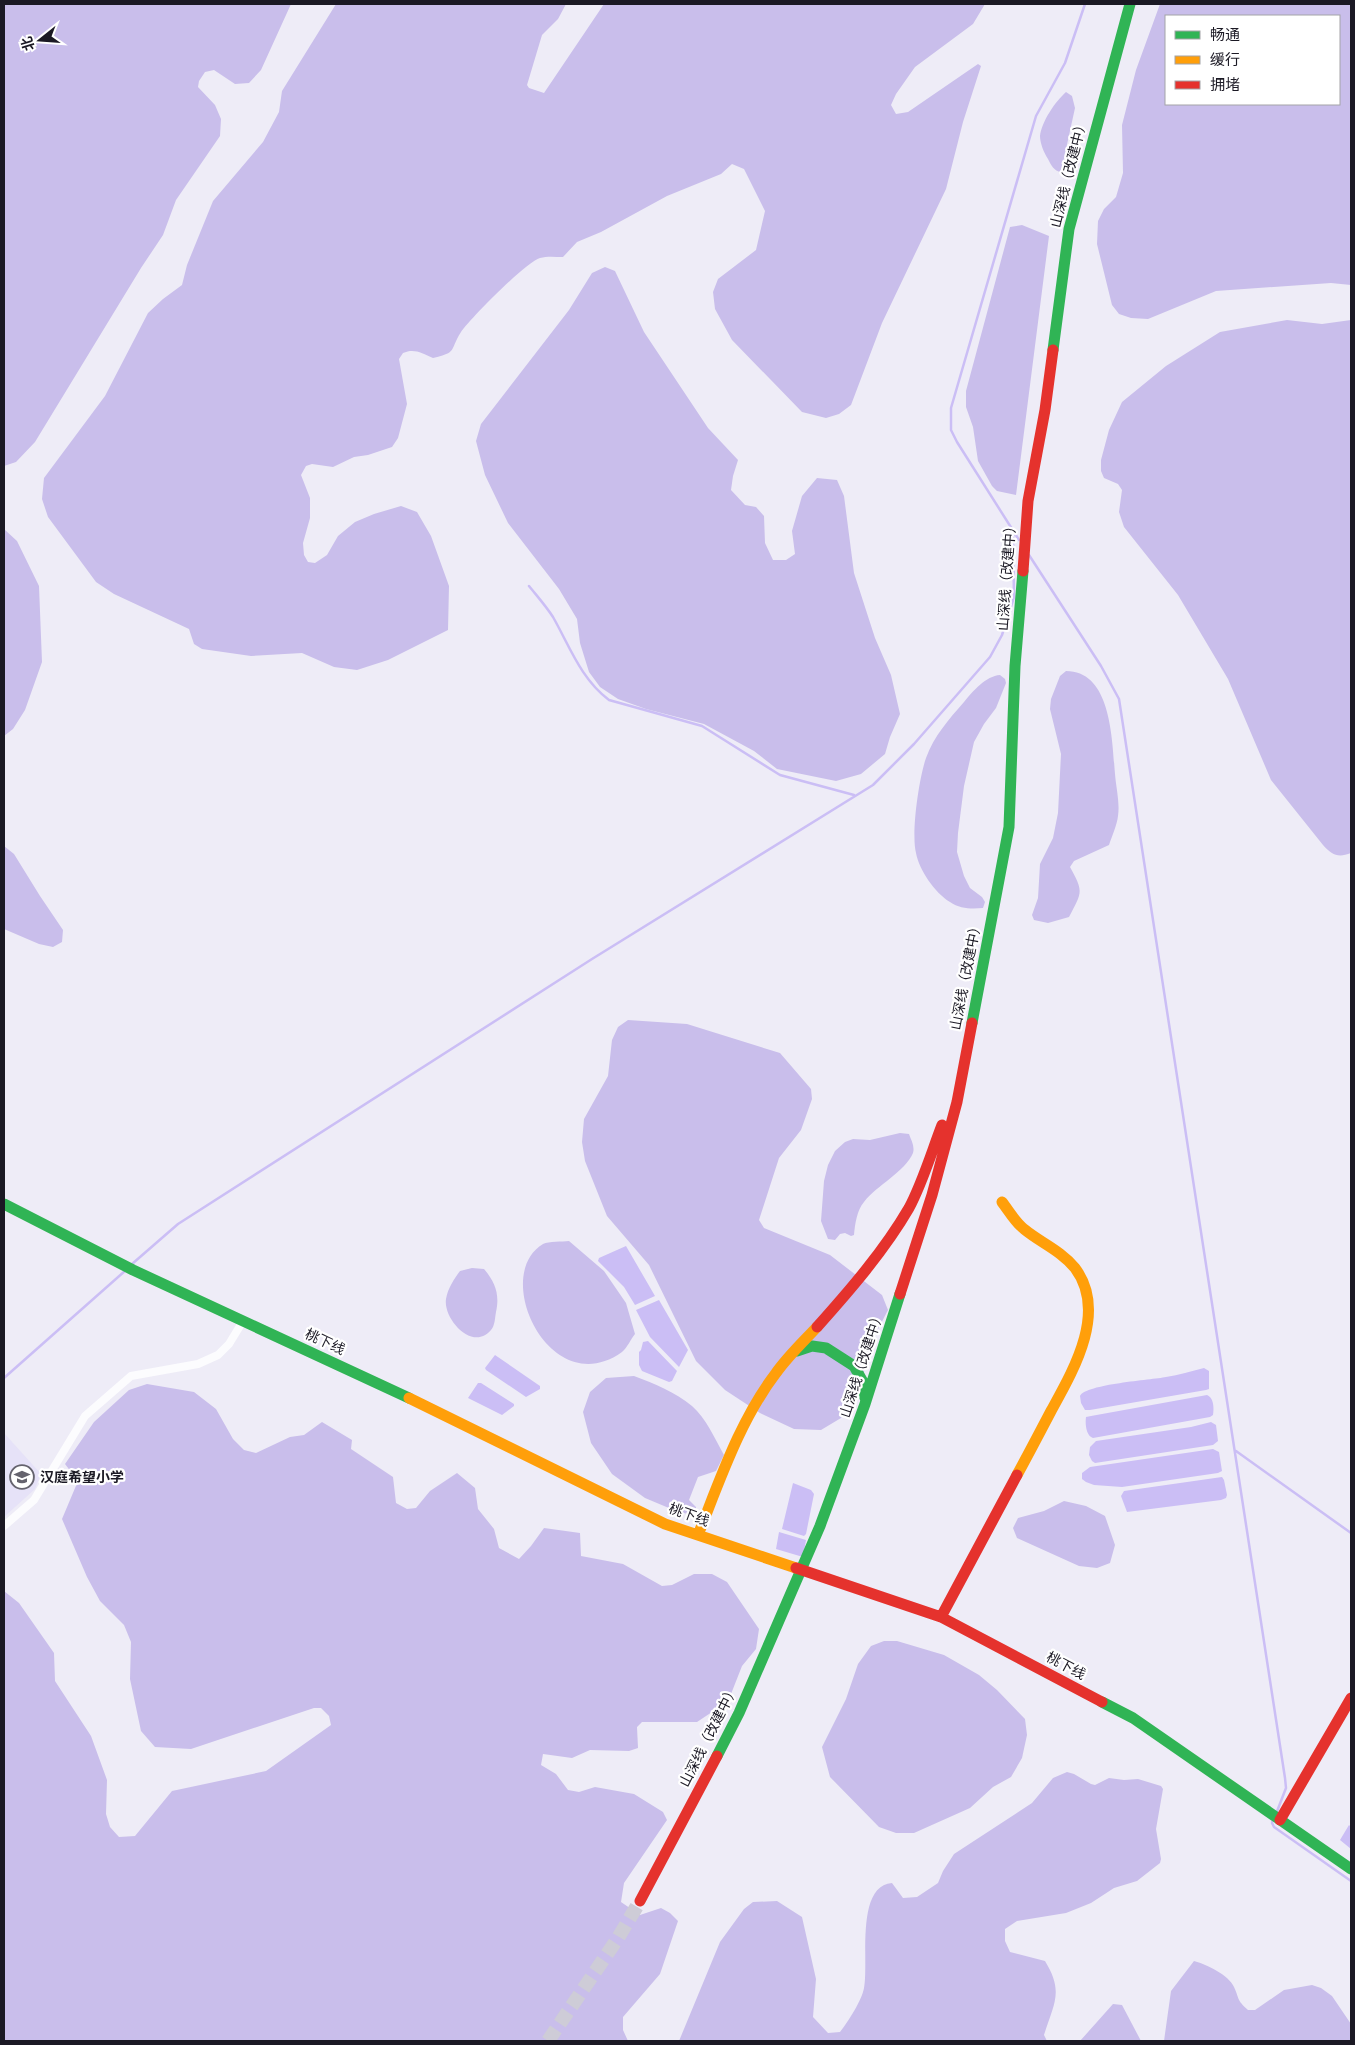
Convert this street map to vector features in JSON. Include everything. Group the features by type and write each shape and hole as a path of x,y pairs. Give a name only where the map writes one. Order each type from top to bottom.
{"main road":[{"name":"山深线（改建中）","path":"640,1901 739,1713 820,1526 865,1404 932,1195 957,1102 1009,827 1015,666 1028,501 1045,410 1069,230 1130,4"},
{"path":"698,1535 732,1451 760,1396 776,1372 875,1258 910,1206 937,1140 972,1027"},
{"path":"941,1617 1071,1374 1083,1348 1088,1320 1088,1300 1080,1277 1066,1257 1023,1227 1002,1202"},
{"name":"桃下线","path":"4,1204 108,1258 457,1420 665,1524 941,1617 1133,1718 1351,1869"},
{"path":"796,1351 812,1346 826,1348 854,1366 864,1382 865,1404"},
{"path":"1280,1820 1351,1698"}],"street":[{"path":"4,1526 34,1500 85,1416 131,1376 198,1364 218,1355 229,1344 243,1321"}],"shaded area":[{"path":"4,4 291,4 261,70 249,83 235,84 214,70 205,72 199,81 198,87 215,105 221,119 220,136 176,200 163,235 35,442 16,462 4,466"},
{"path":"336,4 566,4 558,19 542,35 527,85 529,88 544,93 604,4 985,4 973,24 915,67 896,94 891,105 896,114 908,112 978,64 981,66 963,122 946,189 882,323 851,405 839,414 826,418 802,412 732,340 715,309 713,292 718,279 756,250 765,211 744,169 732,164 721,174 667,196 601,232 577,242 563,257 543,257 533,262 511,280 475,316 461,332 450,352 433,358 414,351 403,353 399,359 407,404 398,438 392,447 368,455 354,457 333,467 312,464 306,466 301,475 310,498 310,518 303,543 304,555 308,562 315,563 327,555 338,536 355,522 374,514 401,506 417,512 431,536 449,586 448,630 388,660 357,670 334,667 302,653 251,656 202,649 194,644 189,629 114,594 96,582 48,517 42,499 44,478 105,396 148,313 182,285 187,265 213,201 263,142 279,112 282,91"},
{"path":"1160,4 1351,4 1351,285 1331,283 1216,291 1148,319 1131,318 1119,314 1112,305 1097,244 1098,221 1104,209 1116,197 1123,173 1122,125 1136,70"},
{"path":"1066,92 1072,96 1075,108 1061,172 1050,163 1042,148 1040,136 1043,124 1050,112"},
{"path":"1022,225 1049,236 1016,495 997,491 992,486 978,461 973,427 966,407 966,391 1010,227"},
{"path":"605,267 615,271 644,332 708,428 738,460 731,490 745,505 756,507 764,516 765,543 773,560 786,560 795,554 792,531 802,496 817,478 837,480 844,496 854,573 875,638 891,675 900,714 885,754 861,774 836,781 777,769 754,751 704,724 646,709 618,699 600,687 589,672 580,643 577,619 559,589 508,523 485,475 476,441 481,424 569,310 592,273"},
{"path":"1287,320 1322,324 1351,320 1351,853 1342,855 1332,853 1323,845 1271,780 1228,679 1178,595 1124,527 1119,512 1122,490 1118,484 1104,478 1101,471 1101,460 1109,430 1122,402 1166,366 1220,332"},
{"path":"4,529 17,541 39,586 42,662 25,710 13,729 4,736"},
{"path":"1066,671 1081,674 1093,682 1107,710 1113,744 1118,811 1117,823 1109,845 1074,861 1070,867 1078,882 1080,892 1069,917 1048,923 1034,920 1032,915 1038,898 1040,864 1053,838 1058,813 1061,754 1050,709 1051,699 1060,676"},
{"path":"1000,675 1005,679 1006,683 996,708 974,742 964,786 957,852 964,876 970,888 982,897 985,902 983,908 966,908 944,898 933,887 920,867 916,853 914,833 918,792 926,758 942,728 980,685 990,678"},
{"path":"4,846 14,854 63,930 62,942 53,947 39,944 4,929"},
{"path":"628,1020 687,1024 780,1053 811,1089 812,1099 801,1130 779,1158 759,1220 764,1228 830,1255 882,1295 888,1310 874,1337 857,1396 841,1418 821,1430 794,1429 760,1413 725,1390 696,1361 649,1265 607,1216 585,1161 582,1142 584,1119 608,1076 612,1040 618,1027"},
{"path":"900,1133 909,1134 914,1148 909,1160 862,1205 857,1217 854,1235 851,1236 845,1233 840,1234 835,1240 828,1239 821,1221 824,1181 828,1165 835,1151 845,1142 853,1139 870,1140"},
{"path":"569,1241 604,1271 626,1303 635,1334 622,1352 596,1363 572,1361 552,1349 536,1329 526,1306 523,1282 528,1260 543,1244"},
{"path":"626,1246 655,1296 635,1305 624,1287 598,1261 599,1258"},
{"path":"472,1268 484,1269 494,1284 497,1294 495,1321 492,1328 484,1336 476,1337 468,1335 454,1323 446,1307 446,1299 450,1287 460,1271"},
{"path":"659,1300 688,1350 679,1367 650,1337 636,1310"},
{"path":"648,1341 677,1371 672,1381 669,1382 642,1371 639,1365 639,1352 643,1342"},
{"path":"495,1355 540,1386 540,1389 526,1397 486,1370 485,1368"},
{"path":"1204,1368 1209,1371 1209,1389 1206,1390 1090,1410 1085,1410 1081,1403 1080,1396 1094,1388 1171,1376"},
{"path":"634,1376 672,1392 692,1406 706,1423 724,1455 716,1471 698,1477 689,1500 696,1507 696,1516 676,1511 645,1498 612,1474 591,1443 583,1412 590,1392 606,1378"},
{"path":"478,1383 481,1383 514,1404 514,1406 502,1415 468,1398"},
{"path":"147,1384 194,1392 216,1409 233,1439 244,1450 256,1453 290,1437 304,1435 322,1422 352,1440 351,1449 393,1477 396,1503 407,1509 416,1508 430,1491 457,1473 475,1488 478,1509 494,1529 499,1548 519,1559 544,1528 580,1533 581,1556 623,1564 662,1586 672,1585 694,1574 712,1574 727,1582 759,1629 756,1649 742,1666 731,1694 715,1710 697,1722 642,1722 637,1727 638,1748 629,1751 590,1750 572,1758 543,1754 541,1765 556,1774 568,1790 579,1792 595,1787 634,1794 663,1812 667,1820 624,1883 621,1902 640,1915 661,1908 678,1921 660,1974 623,2017 623,2030 628,2041 4,2041 4,1591 19,1603 54,1653 55,1681 91,1736 107,1780 106,1814 110,1827 119,1837 135,1836 172,1791 266,1771 331,1725 329,1716 321,1708 314,1708 191,1749 155,1747 141,1731 130,1679 131,1642 124,1625 100,1601 87,1577 62,1519 78,1481 65,1464 94,1422 129,1390"},
{"path":"1207,1395 1211,1398 1213,1404 1213,1415 1210,1417 1093,1438 1086,1429 1086,1417"},
{"path":"1211,1422 1216,1425 1218,1441 1213,1445 1095,1463 1089,1455 1090,1447 1096,1441 1191,1427"},
{"name":"汉庭希望小学","path":"4,1433 41,1474 35,1489 4,1517"},
{"path":"1213,1449 1219,1452 1222,1471 1218,1473 1122,1487 1094,1485 1082,1479 1082,1473 1090,1467"},
{"path":"1222,1477 1227,1495 1226,1498 1221,1500 1127,1512 1121,1496 1124,1491"},
{"path":"793,1483 811,1490 814,1494 804,1536 782,1529"},
{"path":"1064,1501 1086,1506 1105,1516 1115,1545 1110,1563 1097,1568 1079,1566 1017,1538 1013,1528 1018,1518 1044,1511"},
{"path":"779,1532 806,1540 803,1557 776,1549"},
{"path":"884,1641 897,1641 944,1655 979,1675 997,1690 1025,1719 1027,1735 1022,1758 1011,1777 993,1787 970,1808 914,1833 896,1833 879,1827 830,1777 822,1747 846,1699 858,1664 871,1646"},
{"path":"1067,1772 1095,1785 1109,1778 1138,1779 1161,1786 1163,1789 1156,1829 1161,1859 1160,1863 1137,1881 1114,1888 1091,1903 1066,1913 1017,1921 1005,1929 1005,1941 1010,1952 1045,1961 1051,1972 1056,1990 1054,2006 1044,2035 1047,2041 679,2041 720,1942 744,1909 753,1902 777,1901 802,1917 816,1979 813,2017 828,2033 840,2032 863,1993 868,1911 873,1897 880,1887 892,1883 903,1898 917,1897 938,1883 954,1854 1032,1803 1053,1778"},
{"path":"1349,1825 1351,1827 1351,1849 1340,1840"},
{"path":"1194,1961 1211,1967 1227,1978 1234,1987 1240,2001 1248,2010 1255,2010 1284,1990 1312,1985 1321,1988 1332,1996 1351,2024 1351,2041 1164,2041 1171,1991"},
{"path":"1113,2004 1122,2005 1141,2041 1080,2041"}],"waterway":[{"path":"1019,540 957,442 951,430 951,408 1036,116 1065,63 1085,4"},
{"path":"132,1264 178,1224 592,959 873,785 914,744 990,657 1002,635 1014,597 1013,532"},
{"path":"1029,555 1101,666 1119,699 1285,1778 1286,1788 1276,1814"},
{"path":"529,586 553,617 583,672 599,692 609,700 702,726 780,775 854,795"},
{"path":"4,1378 126,1270"},
{"path":"1236,1451 1351,1533"},
{"path":"1273,1819 1274,1827 1351,1881"}],"tunnel":[{"path":"548,2041 618,1938 640,1901"}],"traffic: fast":[{"path":"1053,350 1069,229 1130,4"},
{"path":"972,1023 1009,827 1015,666 1023,571"},
{"path":"4,1204 133,1270 409,1398"},
{"path":"717,1756 739,1713 820,1526 865,1404 900,1294"},
{"path":"797,1351 812,1346 826,1348 854,1366 863,1382 865,1398"},
{"path":"1102,1702 1133,1718 1351,1869"}],"traffic: slow":[{"path":"1002,1202 1021,1226 1057,1251 1075,1268 1084,1285 1088,1303 1088,1322 1077,1360 1017,1475"},
{"path":"698,1535 741,1430 752,1410 763,1391 781,1367 817,1327"},
{"path":"409,1398 665,1524 796,1568"}],"traffic: jam":[{"path":"1023,571 1028,501 1045,410 1053,350"},
{"path":"900,1294 932,1195 957,1102 972,1023"},
{"path":"817,1327 866,1270 889,1240 909,1208 927,1167 942,1125"},
{"path":"941,1617 1017,1475"},
{"path":"796,1568 941,1617 1102,1702"},
{"path":"1280,1820 1351,1698"},
{"path":"640,1901 717,1756"}],"place":[{"name":"汉庭希望小学","path":"22,1477"}]}
